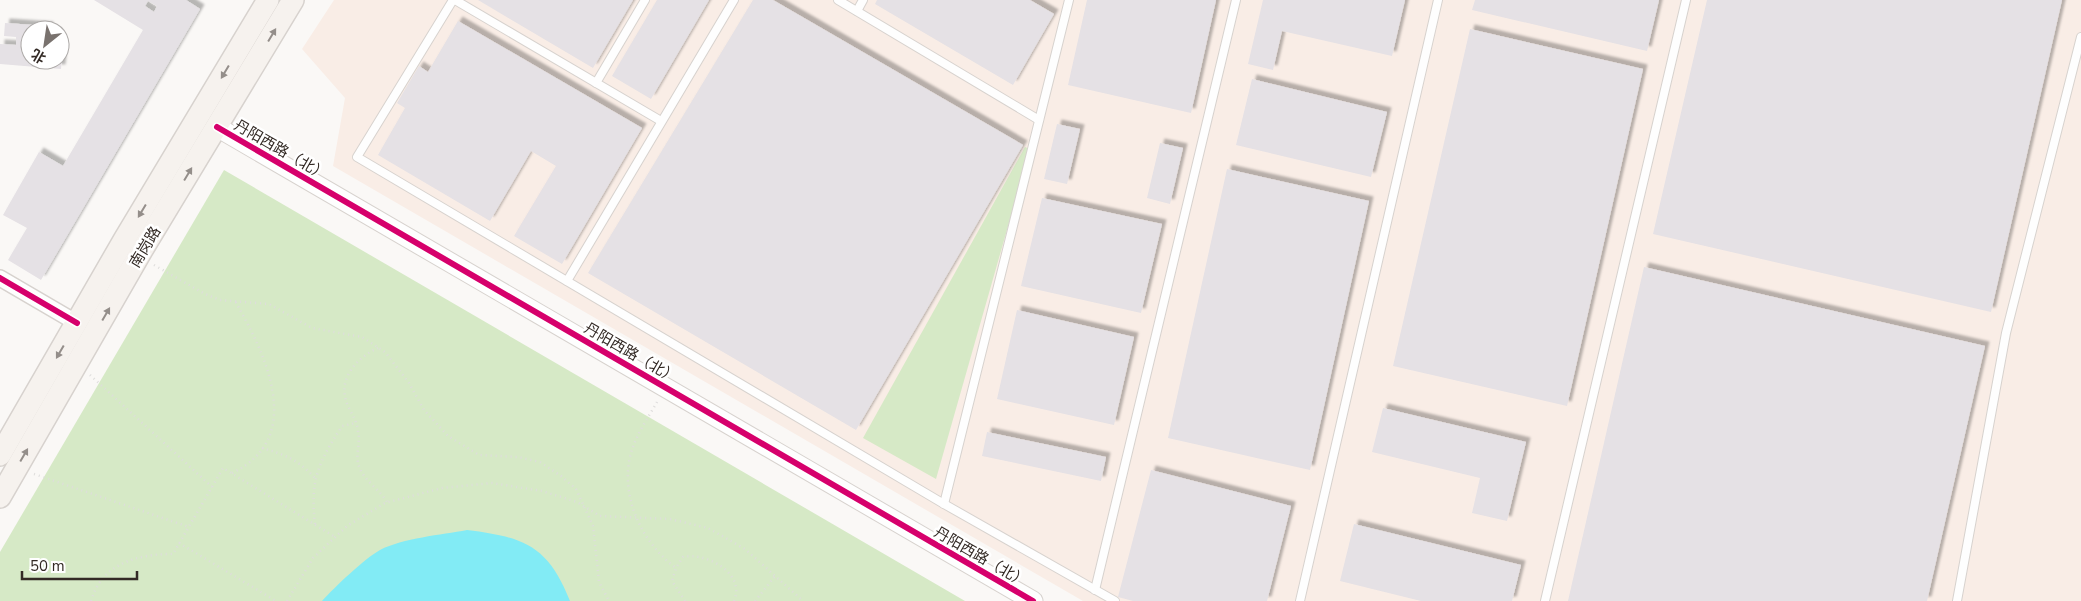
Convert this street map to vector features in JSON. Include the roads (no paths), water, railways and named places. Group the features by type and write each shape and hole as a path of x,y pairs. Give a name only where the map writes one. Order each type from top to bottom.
{"main road":[{"name":"南岗路","path":"0,497 8,461 76,323 268,0"},
{"name":"南岗路","path":"8,461 78,363 139,256 293,0"}],"street":[{"name":"丹阳西路（北）","path":"216,127 1033,601"},
{"path":"0,278 76,323"}],"lane":[{"path":"661,121 454,0 357,157 944,504 1115,601"},
{"path":"596,83 645,0"},
{"path":"567,281 734,0"},
{"path":"838,0 1039,120"},
{"path":"857,11 863,0"},
{"path":"944,504 1069,0"},
{"path":"1095,590 1236,0"},
{"path":"1300,601 1438,0"},
{"path":"1546,601 1686,0"},
{"path":"1957,601 2006,333 2081,37"}],"water":[{"path":"467,530 504,536 531,547 543,556 552,567 562,582 570,601 322,601 358,566 380,550 411,540"}]}
